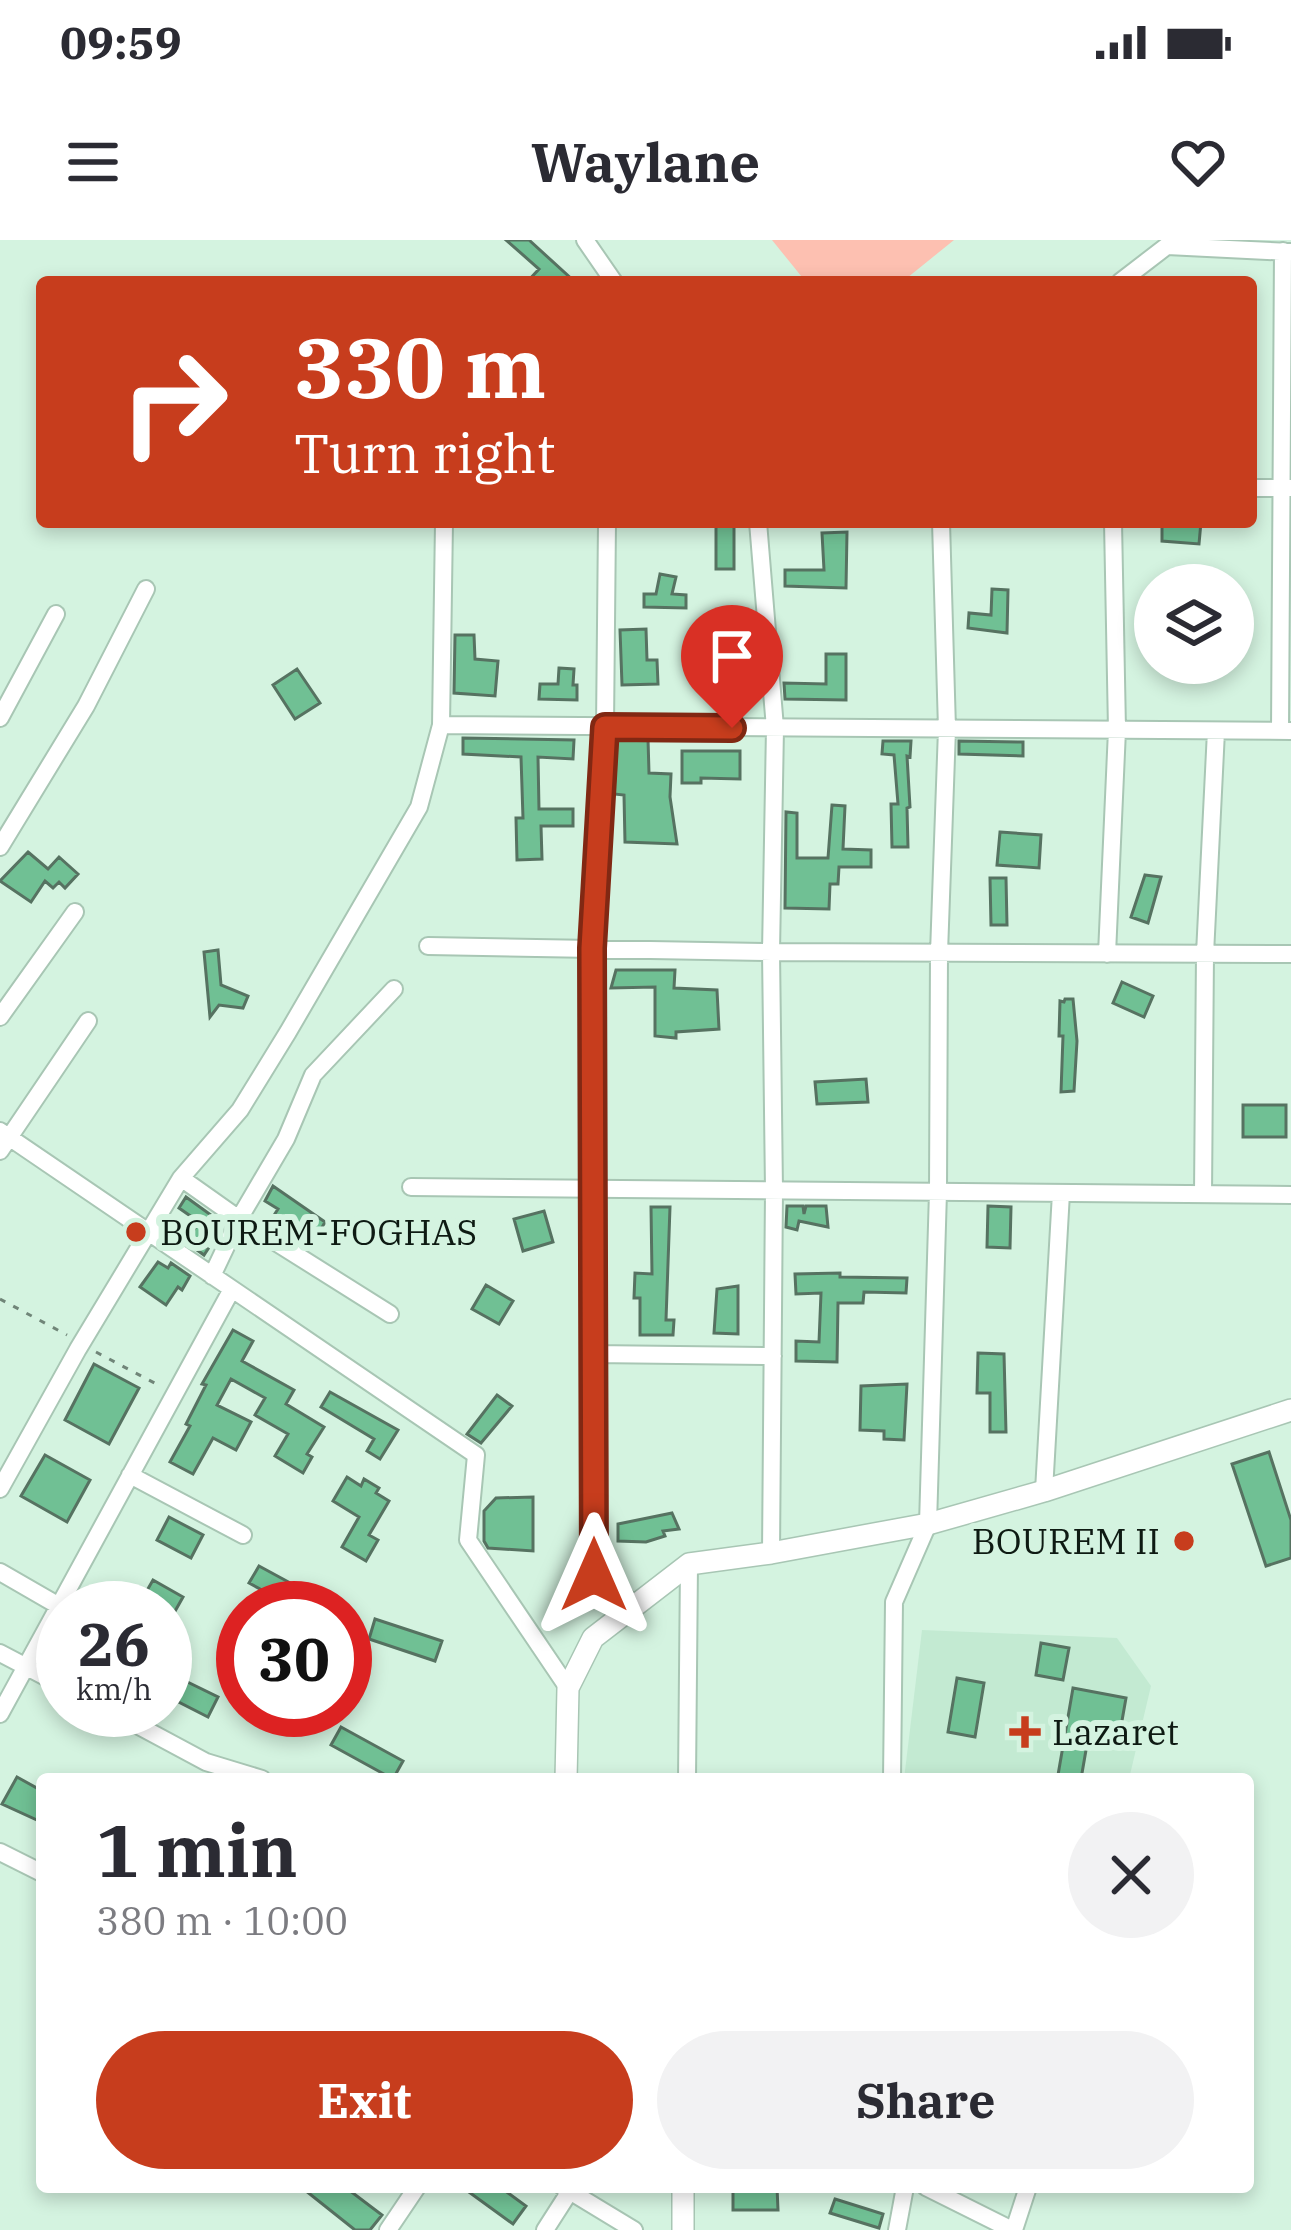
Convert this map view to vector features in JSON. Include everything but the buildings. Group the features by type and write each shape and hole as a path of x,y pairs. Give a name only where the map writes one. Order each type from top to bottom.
{"main road":[{"path":"566,1773 568,1688 593,1639 689,1564 928,1524 1291,1410"},
{"path":"683,2193 683,2230"}],"street":[{"path":"585,240 610,276"},
{"path":"441,725 1286,731 1287,252 1171,243 1128,276"},
{"path":"0,1489 77,1349 181,1178 240,1109 419,807 441,725 444,528"},
{"path":"607,528 605,727 592,948 594,1575 636,1605"},
{"path":"758,528 775,728 771,1553"},
{"path":"892,1773 894,1602 928,1524 946,729 941,528"},
{"path":"1107,954 1117,730 1113,528"},
{"path":"0,847 86,706 146,589"},
{"path":"0,718 56,614"},
{"path":"1204,1194 1205,954 1216,730"},
{"path":"0,1017 75,912"},
{"path":"428,946 1291,954"},
{"path":"212,1276 286,1139 313,1075 394,989"},
{"path":"88,1021 3,1140 476,1454 468,1540 568,1688"},
{"path":"181,1178 390,1314"},
{"path":"411,1187 1291,1195"},
{"path":"1044,1491 1061,1193"},
{"path":"73,1581 232,1289"},
{"path":"592,1354 772,1356"},
{"path":"130,1475 243,1535"},
{"path":"687,1773 689,1564"},
{"path":"0,1572 36,1593"},
{"path":"0,1714 36,1649"},
{"path":"0,1653 36,1671"},
{"path":"159,1737 206,1762 242,1773"},
{"path":"0,1852 36,1870"},
{"path":"388,2230 414,2193"},
{"path":"545,2230 565,2193"},
{"path":"574,2193 634,2230"},
{"path":"897,2230 904,2193"},
{"path":"938,2193 1013,2230 1026,2193"}],"shaded area":[{"path":"772,240 954,240 909,276 801,276"},
{"name":"Lazaret","path":"922,1630 1117,1638 1151,1686 1130,1773 905,1773"}],"place":[{"name":"BOUREM-FOGHAS","path":"136,1232"},
{"name":"BOUREM II","path":"1184,1541"},
{"name":"Lazaret","path":"1025,1732"}],"route":[{"path":"594,1575 592,948 605,727 732,728"}]}
